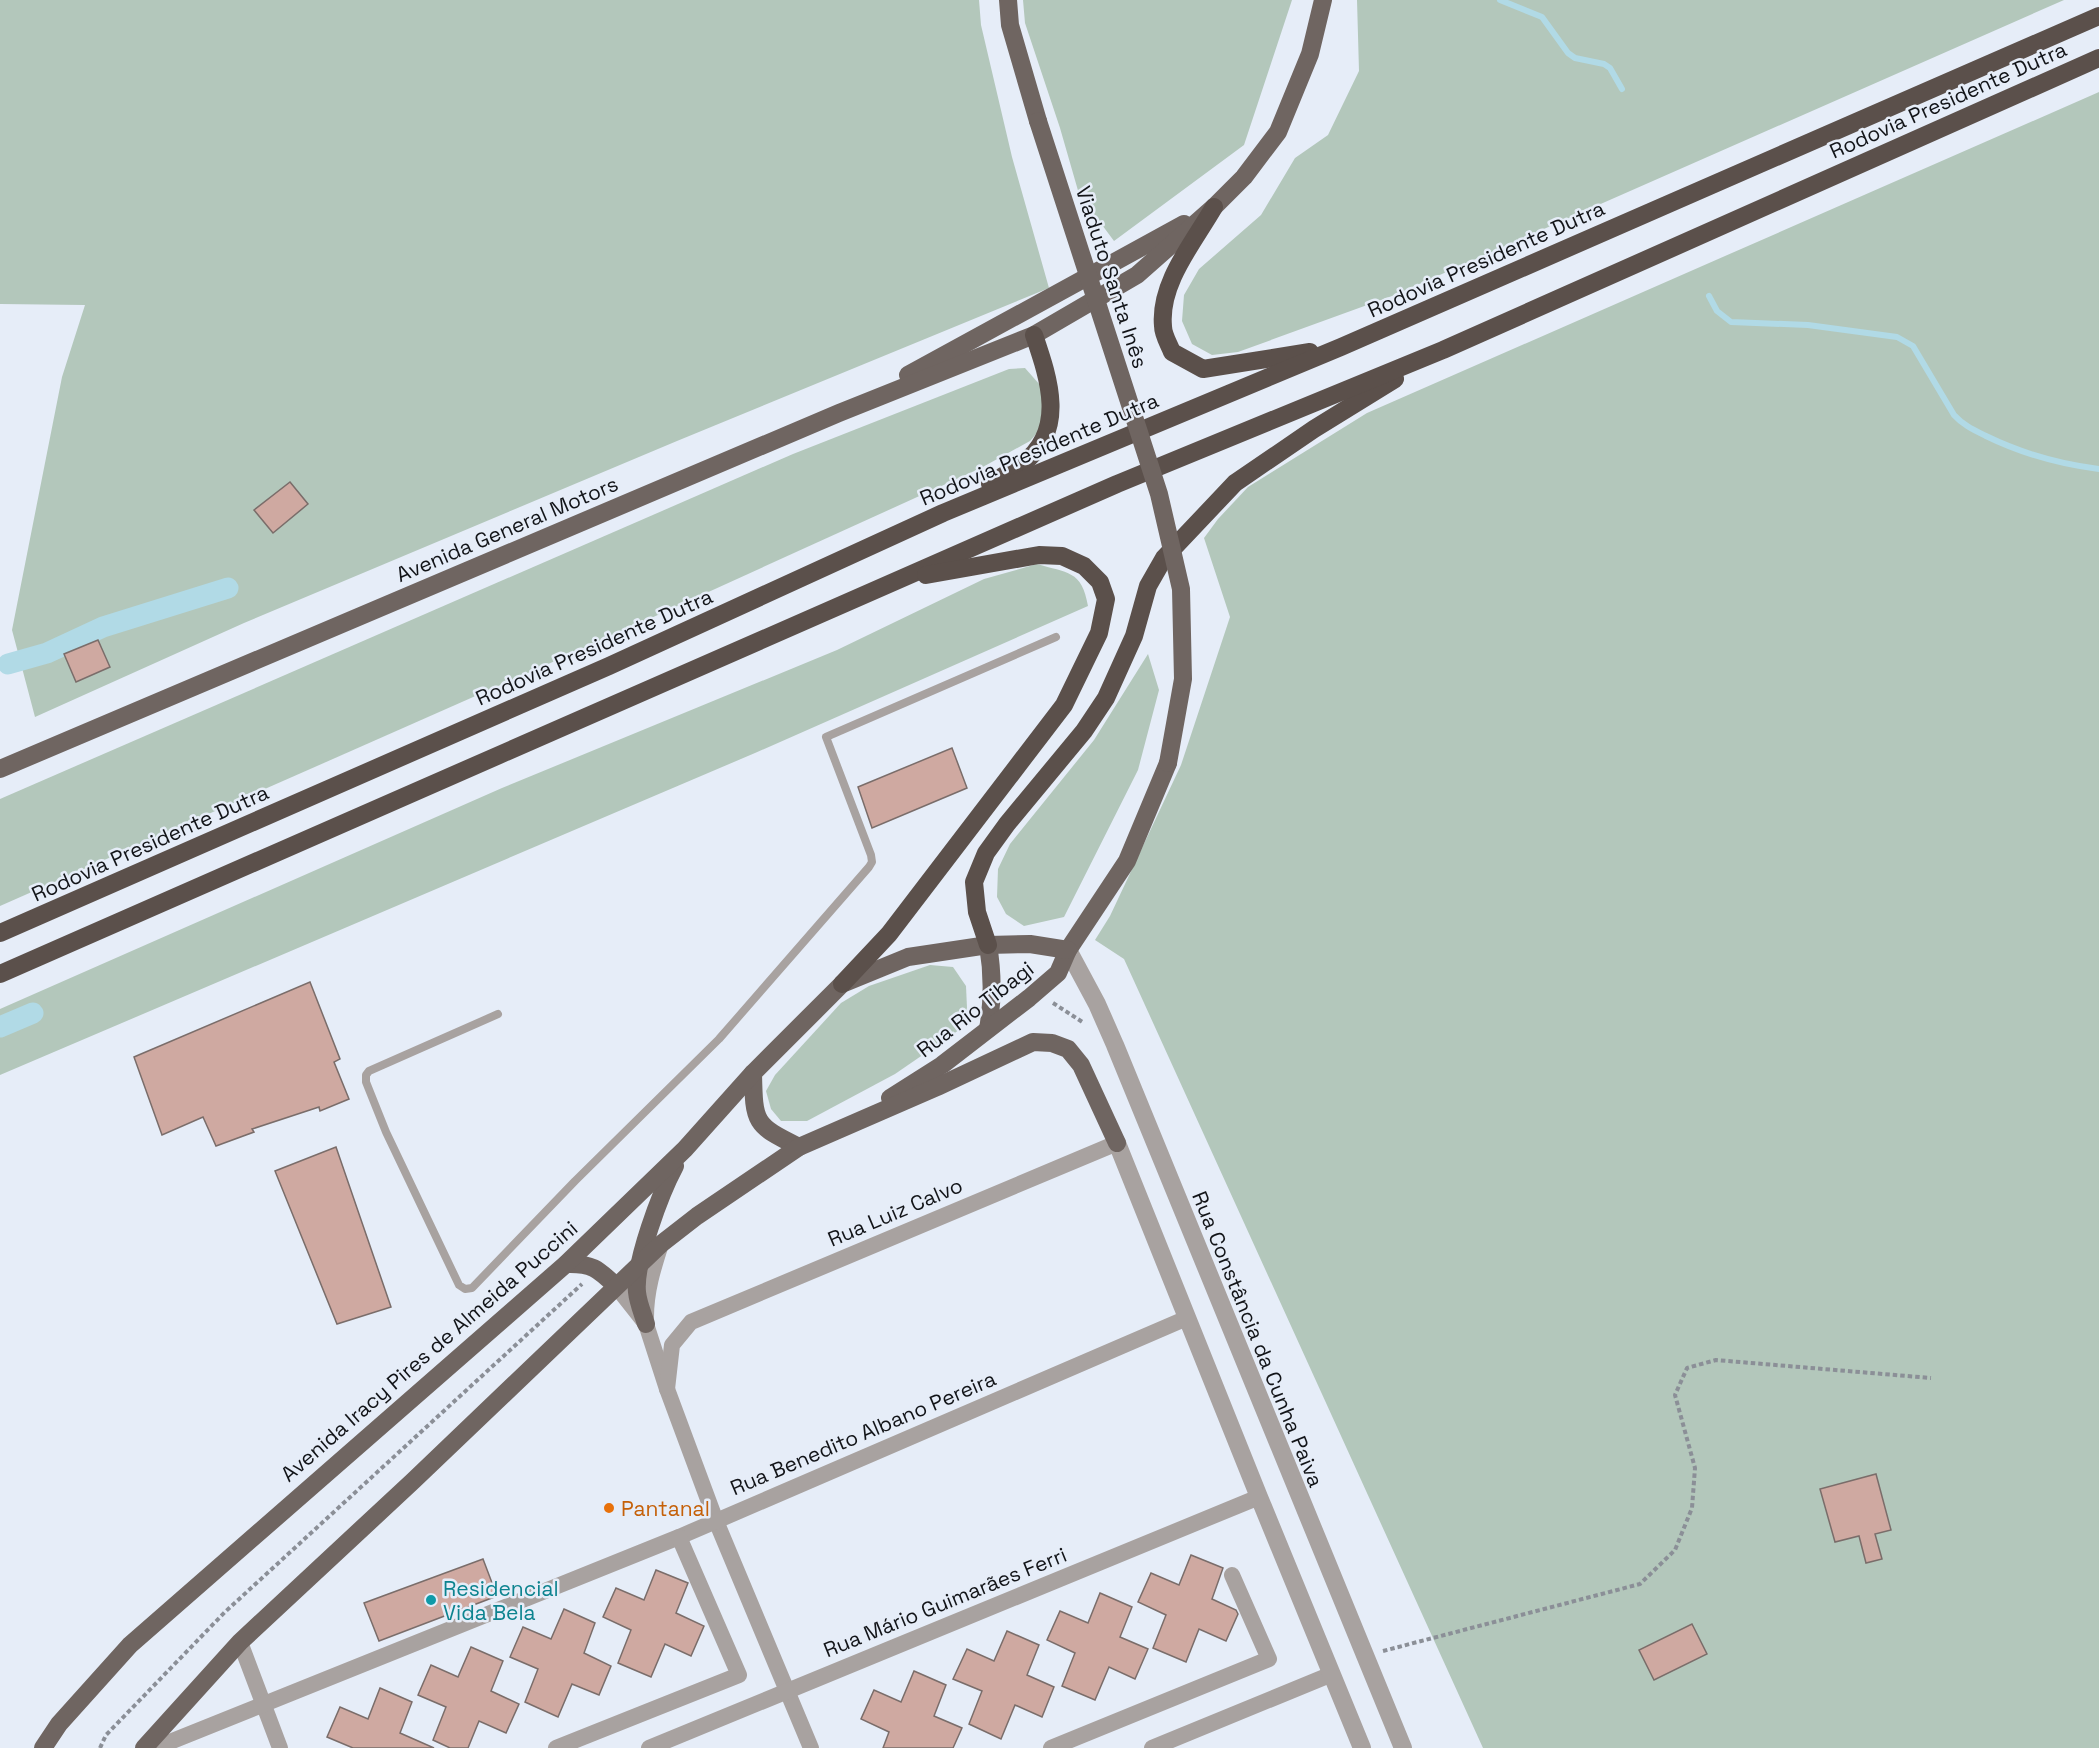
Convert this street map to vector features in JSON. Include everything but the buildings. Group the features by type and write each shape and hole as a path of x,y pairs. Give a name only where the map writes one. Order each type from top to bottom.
{"highway":[{"name":"Rodovia Presidente Dutra","path":"0,933 609,666 943,513 1341,347 2099,16"},
{"name":"Rodovia Presidente Dutra","path":"0,974 1117,484 1443,350 2099,58"},
{"path":"1214,207 1175,273 1163,304 1163,328 1172,352 1203,369 1341,347"},
{"path":"943,513 1024,463 1043,442 1052,415 1044,364 1034,335"},
{"path":"988,945 977,912 974,882 986,853 1084,731 1106,698 1134,636 1148,586 1164,558 1235,483 1314,429 1443,350"},
{"path":"842,984 889,934 1064,705 1099,633 1106,599 1100,582 1084,566 1062,556 1039,555 900,579"}],"main road":[{"name":"Viaduto Santa Inês","path":"1008,0 1010,25 1038,121 1159,495 1181,589 1183,679 1168,763"},
{"path":"839,413 1214,207 1244,177 1278,132 1310,54 1323,0"},
{"name":"Avenida General Motors","path":"0,769 839,413 1034,335 1137,274 1214,207"},
{"path":"1034,335 1043,311 1056,294"},
{"name":"Rua Rio Tibagi","path":"840,1129 942,1065 1058,972 1068,950 1126,861 1168,763"},
{"path":"842,984 908,957 988,945 1030,944 1068,950"},
{"path":"988,945 993,971 992,1006 988,1029"},
{"name":"Avenida Iracy Pires de Almeida Puccini","path":"43,1748 59,1724 130,1645 566,1264 685,1149 753,1073 842,984"},
{"path":"144,1748 240,1642 414,1481 590,1314 639,1264 697,1216 799,1147 1033,1042 1052,1043 1068,1049 1081,1065 1117,1143"},
{"path":"753,1073 753,1110 763,1127 799,1147"},
{"path":"646,1324 637,1293 639,1264 665,1185 685,1149"},
{"path":"566,1264 584,1264 598,1269 616,1286"}],"street":[{"name":"Rua Constância da Cunha Paiva","path":"1068,950 1097,1004 1115,1045 1403,1748"},
{"path":"1117,1143 1362,1748"},
{"name":"Rua Luiz Calvo","path":"667,1389 672,1345 691,1322 1117,1143"},
{"path":"661,1244 649,1282 646,1324 667,1389 716,1521 811,1748"},
{"path":"616,1286 646,1324"},
{"name":"Rua Benedito Albano Pereira","path":"155,1748 679,1537 1187,1318"},
{"name":"Rua Mário Guimarães Ferri","path":"649,1748 1259,1497"},
{"path":"556,1748 739,1675 679,1537"},
{"path":"1051,1748 1269,1659 1232,1575"},
{"path":"240,1642 280,1748"},
{"path":"1152,1748 1332,1674"}],"lane":[{"path":"498,1014 369,1071 366,1075 366,1082 386,1132 459,1285 465,1289 472,1288 575,1180 719,1038 869,867 872,862 871,855 826,737 1056,637"}],"path":[{"path":"100,1748 106,1735 225,1612 598,1269"},
{"path":"1364,1656 1640,1584 1675,1550 1692,1508 1695,1468 1675,1395 1687,1368 1716,1360 1931,1378"}],"green space":[{"path":"0,0 979,0 981,25 1012,157 1049,288 244,623 35,717 12,630 62,377 85,305 0,304"},
{"path":"1023,0 1292,0 1244,145 1114,241 1079,194 1025,23"},
{"path":"1357,0 2064,0 1392,296 1238,352 1212,355 1192,344 1182,321 1184,295 1199,269 1261,215 1295,158 1328,135 1359,71"},
{"path":"2099,92 2099,1748 1483,1748 1124,959 1095,940 1110,916 1181,765 1230,617 1204,538 1218,519 1248,487 1367,413"},
{"path":"1025,368 1040,385 1047,411 1043,426 1030,441 981,468 616,634 0,906 0,799 793,454 1009,369"},
{"path":"1037,564 1065,572 1077,579 1082,586 1088,606 755,753 0,1075 0,1009 502,788 837,650 984,579"},
{"path":"1148,654 1159,690 1138,770 1064,917 1024,926 1006,914 997,897 998,869 1010,844 1094,740"},
{"path":"930,965 953,967 966,986 967,1008 959,1030 895,1074 807,1121 781,1121 771,1109 766,1091 775,1075 841,1003 869,986"}],"waterway":[{"path":"1500,0 1542,17 1568,53 1575,58 1604,64 1610,68 1622,89"},
{"path":"1709,296 1717,311 1731,322 1808,325 1897,337 1913,346 1954,415 1977,432 2027,453 2099,469"},
{"path":"8,664 47,653 103,627 228,588"},
{"path":"0,1027 33,1013"}],"place":[{"name":"Pantanal","path":"609,1508"},
{"name":"Residencial Vida Bela","path":"431,1600"}]}
